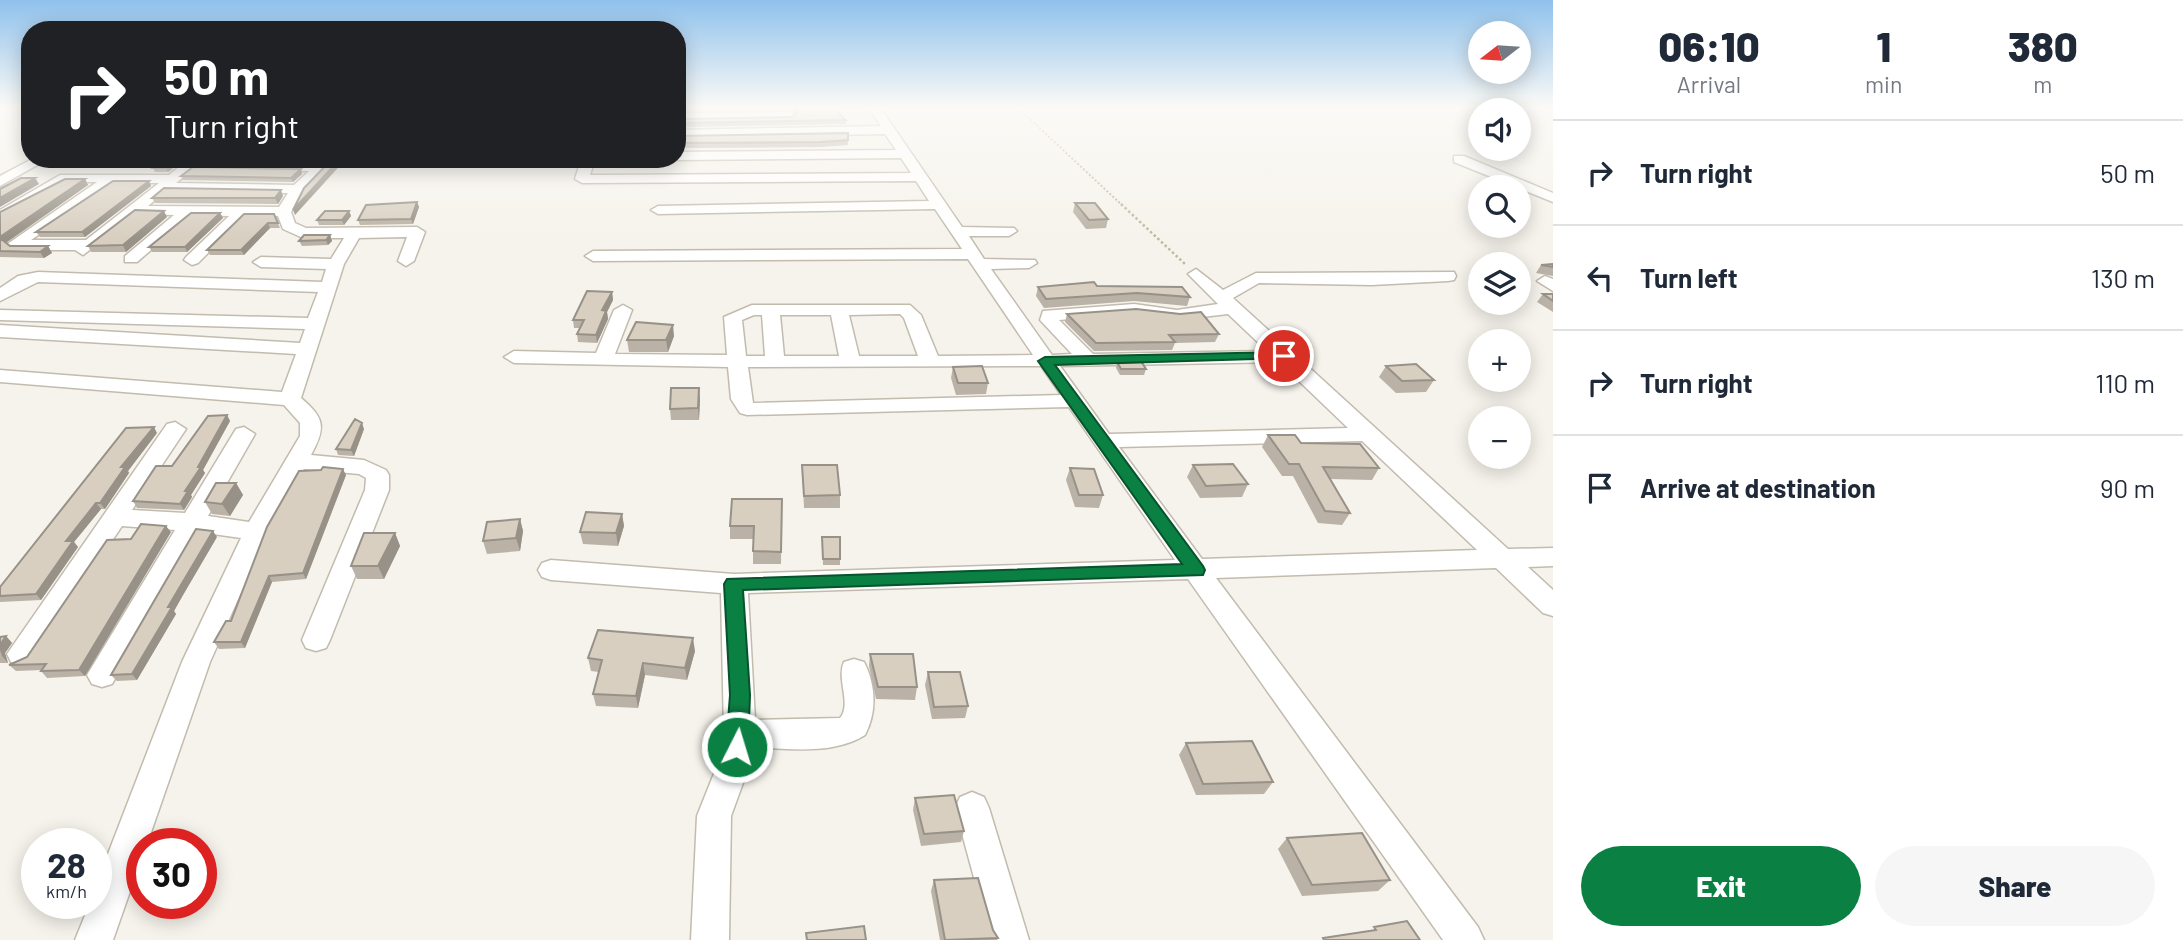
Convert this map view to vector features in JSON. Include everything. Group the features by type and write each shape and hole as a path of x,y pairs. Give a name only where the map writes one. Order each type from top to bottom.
{"street":[{"path":"686,152 705,150"},
{"path":"900,150 971,249 1067,361"},
{"path":"1459,159 1553,198"},
{"path":"0,182 26,168"},
{"path":"7,245 86,248 187,168"},
{"path":"320,168 299,189 287,233 261,262 332,276"},
{"path":"585,168 582,179 919,177"},
{"path":"0,216 61,180 114,177 168,183 299,189"},
{"path":"7,245 114,177"},
{"path":"658,210 938,205"},
{"path":"134,210 240,213 287,233 414,231 418,234 406,261"},
{"path":"131,259 187,212"},
{"path":"192,260 240,213"},
{"path":"971,249 1001,231"},
{"path":"289,399 332,276 354,234"},
{"path":"593,256 971,249 1023,263"},
{"path":"1196,274 1553,606"},
{"path":"1448,275 1372,280 1256,278 1227,303 1177,315 1134,309 1049,315 1049,320 1067,361 1073,401 1107,441 1201,570 1465,940"},
{"path":"0,296 21,282 38,277 332,276"},
{"path":"0,281 21,282"},
{"path":"839,309 850,361"},
{"path":"930,361 912,315 904,309 752,310 733,317 742,404 752,410 1073,401"},
{"path":"603,359 623,310"},
{"path":"771,310 775,362"},
{"path":"0,315 315,324"},
{"path":"0,331 306,349"},
{"path":"514,357 775,362 1067,361 1284,356"},
{"path":"0,376 289,399 309,415 313,424 311,436 256,531 196,662 94,940"},
{"path":"21,654 175,429"},
{"path":"102,675 244,434"},
{"path":"1107,441 1137,438 1368,434"},
{"path":"297,461 364,467 378,475 377,490 316,640"},
{"path":"116,517 190,522 256,531"},
{"path":"551,569 734,584 1553,557"},
{"path":"710,940 714,816 735,761 739,733 734,584"},
{"path":"739,733 823,733 850,729 855,725 859,710 854,671"},
{"path":"972,808 1010,940"}],"building":[{"path":"192,168 301,169 291,178 181,176"},
{"path":"323,168 332,168 293,210 304,188"},
{"path":"21,178 35,178 0,198 0,189"},
{"path":"65,179 85,179 0,237 0,212"},
{"path":"113,181 149,181 82,232 36,232"},
{"path":"164,188 281,190 275,198 152,198"},
{"path":"417,202 411,219 358,220 366,205"},
{"path":"1075,203 1095,203 1108,219 1089,220"},
{"path":"135,210 164,211 123,245 88,246"},
{"path":"325,211 349,211 342,220 317,220"},
{"path":"191,213 220,213 185,247 149,247"},
{"path":"244,214 274,214 278,223 268,223 241,250 207,250"},
{"path":"304,235 330,235 326,240 299,241"},
{"path":"0,238 10,246 48,246 40,252 0,251"},
{"path":"1094,282 1097,286 1182,287 1190,297 1137,293 1046,299 1038,287"},
{"path":"587,291 612,292 602,310 606,311 596,335 577,334 584,320 573,320"},
{"path":"1543,294 1553,294 1553,301"},
{"path":"1136,309 1180,314 1201,312 1219,334 1169,335 1175,342 1096,343 1067,314"},
{"path":"636,322 673,325 666,340 627,340"},
{"path":"1141,361 1146,369 1121,369 1117,362"},
{"path":"1416,364 1434,380 1402,381 1386,366"},
{"path":"982,366 988,383 958,383 953,367"},
{"path":"671,388 699,388 698,408 670,409"},
{"path":"227,415 180,504 133,501 156,466 172,466 208,416"},
{"path":"355,419 362,423 351,450 336,449"},
{"path":"154,427 121,467 125,467 100,503 96,503 66,541 73,541 36,594 0,596 0,587 126,428"},
{"path":"1268,435 1295,435 1301,443 1360,444 1379,468 1323,467 1350,513 1325,511 1299,464 1289,464"},
{"path":"1233,464 1248,484 1206,486 1193,465"},
{"path":"802,465 837,465 840,495 804,496"},
{"path":"323,467 343,469 303,573 269,576 241,642 214,642 226,621 231,621 267,527 299,471 321,470"},
{"path":"1070,468 1094,469 1103,495 1079,495"},
{"path":"216,483 236,483 222,504 205,502"},
{"path":"732,499 782,499 781,552 753,551 754,526 730,526"},
{"path":"586,512 622,514 616,533 580,532"},
{"path":"520,519 516,538 483,541 487,522"},
{"path":"141,524 166,526 79,670 41,671 46,664 9,665 27,657 107,540 131,539"},
{"path":"196,529 213,531 168,607 172,607 132,674 111,675"},
{"path":"364,533 395,533 378,566 351,566"},
{"path":"822,537 840,537 840,559 823,559"},
{"path":"598,630 693,638 685,668 643,663 636,696 593,694 602,660 588,658"},
{"path":"870,654 913,654 917,687 878,687"},
{"path":"928,672 960,672 968,706 934,707"},
{"path":"1252,741 1273,782 1203,784 1186,743"},
{"path":"954,795 964,831 924,834 915,798"},
{"path":"1362,833 1390,880 1312,885 1287,838"},
{"path":"978,878 993,930 998,938 945,940 934,880"},
{"path":"1407,921 1420,940 1323,938 1376,930 1374,927"},
{"path":"864,926 866,940 807,940 806,933"}],"route":[{"path":"737,747 740,695 734,584 938,575 1196,570 1045,361 1284,356"}]}
